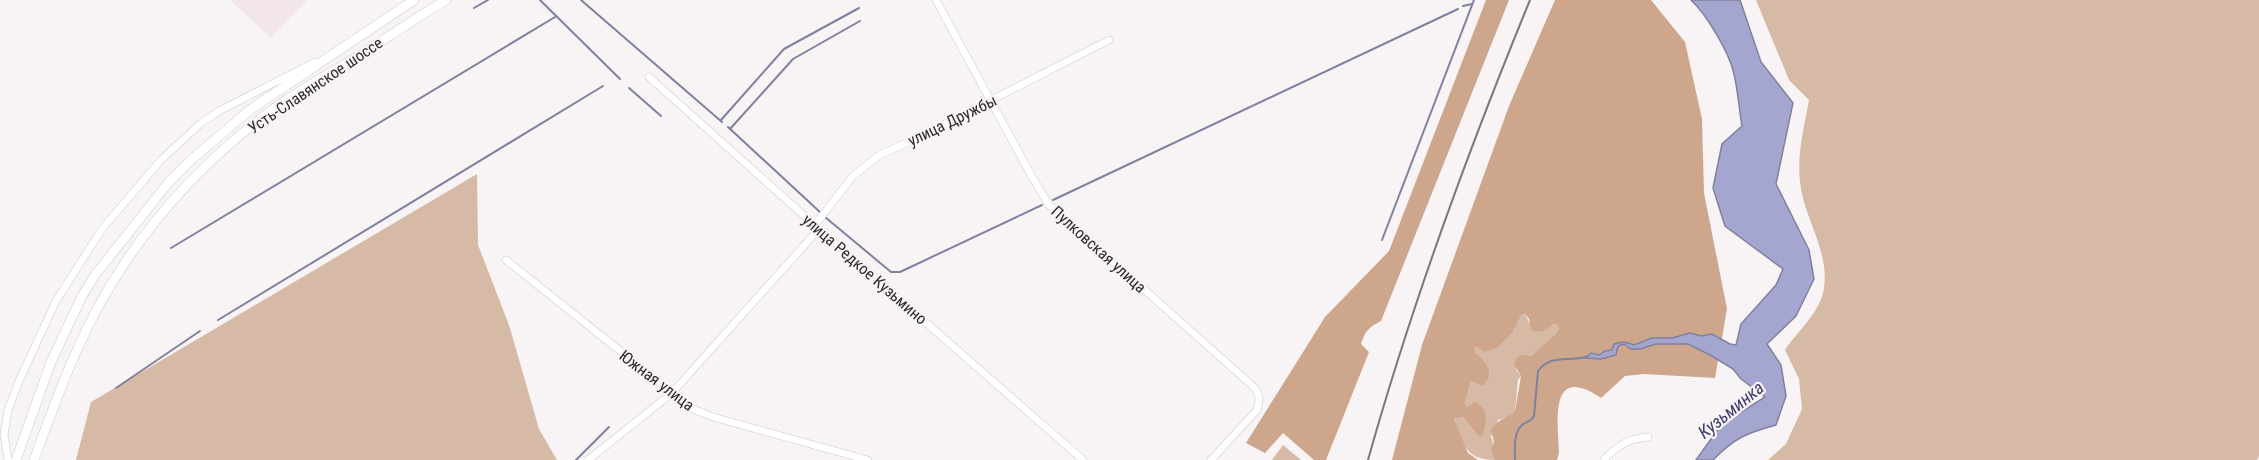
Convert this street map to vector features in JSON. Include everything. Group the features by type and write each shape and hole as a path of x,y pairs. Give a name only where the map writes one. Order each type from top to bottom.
{"street":[{"name":"Усть-Славянское шоссе","path":"16,460 51,362 82,296 134,224 191,160 223,132 274,93 414,0"},
{"name":"Усть-Славянское шоссе","path":"34,460 64,377 105,293 150,228 176,197 211,160 274,109 407,22 446,0"},
{"name":"Пулковская улица","path":"936,0 1049,205 1259,394 1257,410 1211,460"},
{"name":"улица Дружбы","path":"588,460 672,393 817,227 852,177 878,156 1109,40"},
{"path":"8,460 4,435 8,410 46,320 70,276 95,239 135,189 161,160 201,123 219,111 344,48"},
{"name":"улица Редкое Кузьмино","path":"649,77 1083,460"},
{"name":"Южная улица","path":"506,260 693,409 713,417 868,460"},
{"path":"1604,460 1614,448 1638,438 1648,437"}],"shaded area":[{"path":"230,0 307,0 271,38"},
{"path":"1486,0 1509,0 1381,321 1368,330 1361,344 1369,352 1326,460 1314,460 1283,433 1265,453 1246,443 1325,317 1389,251"},
{"path":"1555,0 1651,0 1685,42 1702,119 1704,193 1727,309 1715,378 1644,374 1625,376 1601,398 1584,389 1572,387 1564,392 1560,401 1557,460 1495,460 1491,451 1494,442 1491,430 1499,421 1515,411 1521,376 1514,365 1516,359 1522,354 1531,356 1559,329 1556,324 1553,324 1543,331 1531,330 1529,319 1522,314 1513,332 1497,348 1485,352 1476,346 1475,352 1486,364 1489,377 1483,386 1471,381 1465,403 1468,407 1475,402 1485,412 1483,435 1478,436 1463,417 1454,419 1468,453 1478,460 1392,460 1422,345 1509,106"},
{"path":"1756,0 2259,0 2259,456 2257,460 1768,460 1786,444 1802,409 1799,379 1785,350 1817,308 1825,279 1821,251 1803,196 1799,172 1800,151 1809,100 1789,80"},
{"path":"477,174 478,245 509,325 539,429 557,460 76,460 91,402"},
{"path":"1522,314 1525,314 1530,324 1545,330 1552,324 1556,324 1559,329 1557,334 1531,356 1522,354 1516,370 1521,376 1518,380 1515,411 1508,417 1498,420 1491,437 1495,460 1477,457 1463,443 1454,419 1463,417 1478,436 1465,403 1471,381 1483,386 1489,377 1489,372 1486,364 1475,352 1476,346 1506,338 1513,332"},
{"path":"1283,445 1301,460 1272,460"}],"water":[{"path":"1691,0 1740,0 1761,62 1793,103 1776,184 1809,250 1814,279 1796,316 1767,344 1781,365 1786,396 1776,425 1742,437 1713,460 1696,460 1721,425 1765,397 1741,379 1733,369 1688,344 1656,344 1631,349 1624,344 1618,346 1616,355 1601,359 1586,358 1591,353 1599,355 1612,350 1614,344 1617,343 1624,342 1634,345 1652,338 1672,338 1690,333 1701,336 1712,334 1736,345 1741,324 1776,285 1783,269 1725,226 1713,188 1722,144 1742,126 1737,87 1732,66 1723,46 1711,25"}],"waterway":[{"path":"474,8 488,0"},
{"path":"540,0 620,79"},
{"path":"581,0 722,122"},
{"path":"1382,240 1474,0"},
{"path":"1463,6 1472,4"},
{"path":"721,120 784,49 859,8"},
{"path":"1053,200 1458,9"},
{"path":"171,248 555,17"},
{"path":"730,129 793,59 860,21"},
{"path":"218,320 603,86"},
{"path":"629,88 661,116"},
{"path":"728,127 821,213"},
{"path":"825,217 891,272 900,272 1042,205"},
{"path":"116,388 200,331"},
{"path":"1515,460 1517,432 1534,416 1538,371 1543,365 1555,360 1588,356"},
{"path":"576,460 609,427"}],"railway":[{"path":"1368,460 1403,343 1442,228 1530,0"}],"water label":[{"name":"Кузьминка","path":"1731,410"}]}
